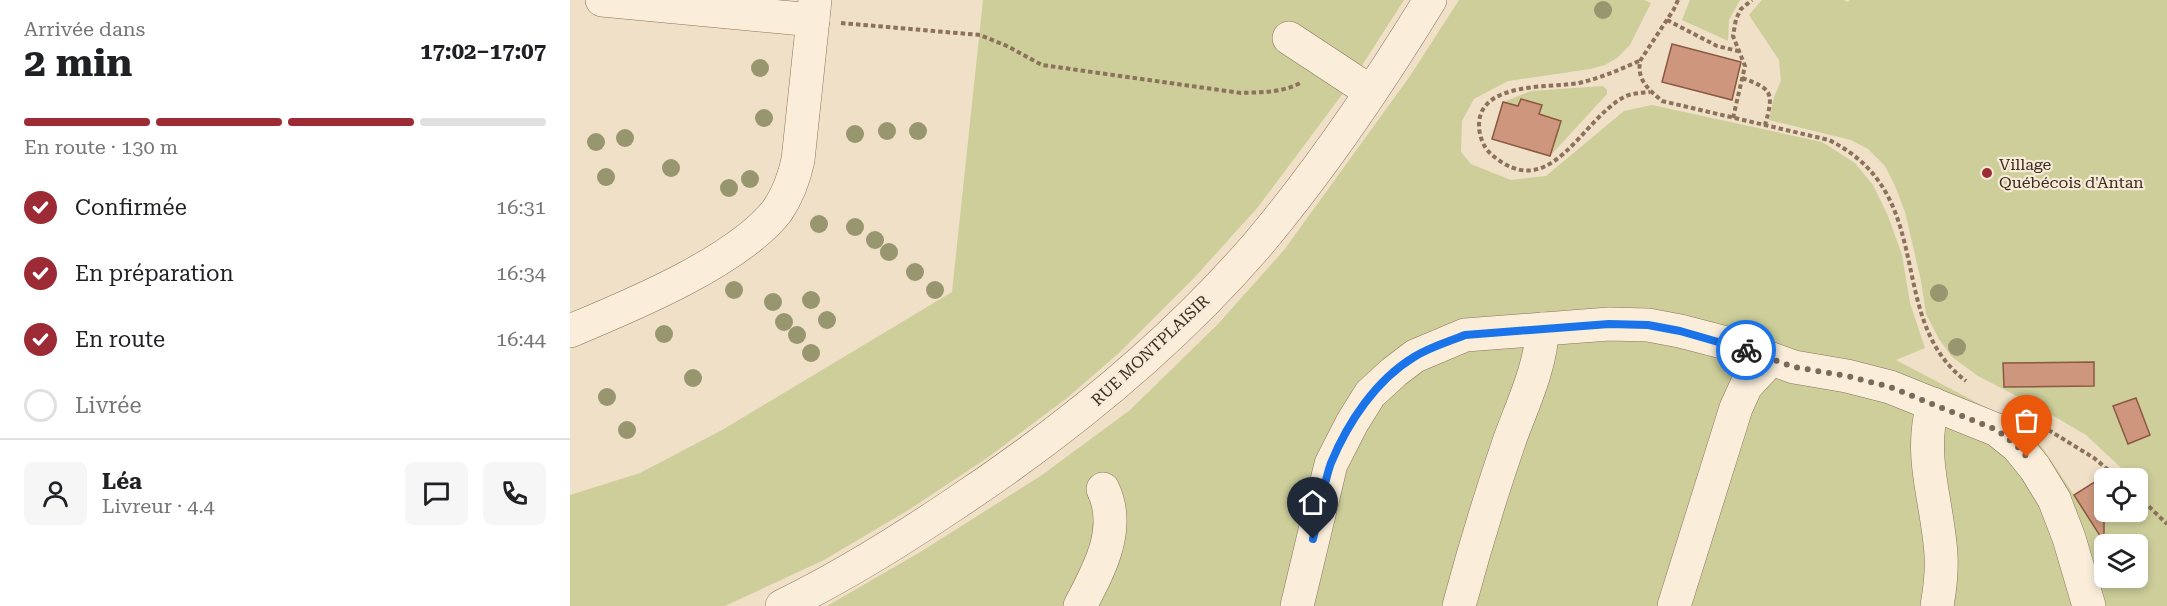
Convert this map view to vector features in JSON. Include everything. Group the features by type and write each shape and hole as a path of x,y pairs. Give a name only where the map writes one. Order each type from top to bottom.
{"street":[{"path":"570,331 631,305 704,267 749,237 775,213 791,186 798,160 821,14 602,0"},
{"name":"RUE MONTPLAISIR","path":"782,606 868,559 973,492 1061,429 1136,367 1196,311 1258,244 1316,170 1371,92 1430,0"},
{"path":"1289,38 1371,92"},
{"path":"1297,606 1331,464 1370,394 1394,372 1415,356 1465,335 1609,324 1648,325 1680,331 1794,367 1847,376 1890,387 1997,430 2018,447 2035,468 2054,499 2069,538 2089,606"},
{"path":"1459,606 1475,549 1538,355 1542,329"},
{"path":"1674,606 1736,408 1746,386 1771,359"},
{"path":"1933,404 1926,451 1941,555 1941,584 1937,606"},
{"path":"1080,606 1095,578 1112,525 1111,513 1103,489"}],"path":[{"path":"1678,0 1640,61 1639,70 1642,82 1650,92 1662,100 1829,140 1866,166 1893,205 1902,227 1924,326 1934,348 1944,362 1972,385"},
{"path":"1733,118 1745,66 1733,36 1736,20 1742,9 1752,0"},
{"path":"821,14 980,35 1007,46 1042,65 1241,93 1274,92 1293,87 1306,80 1324,63"},
{"path":"1667,20 1717,46 1738,51"},
{"path":"1640,61 1605,77 1576,83 1523,87 1505,93 1491,102 1482,112 1479,123 1480,137 1487,151 1496,158 1514,167 1532,171 1547,166 1564,154 1612,105 1632,93 1650,92"},
{"path":"1742,78 1764,86 1770,92 1771,104 1765,125"},
{"path":"2034,421 2094,458 2106,468"},
{"path":"2148,506 2167,524"}],"green space":[{"path":"983,0 1404,0 1350,84 1258,207 1195,277 1120,352 1067,398 987,458 910,509 824,560 725,606 570,606 570,495 640,473 722,430 952,292"},
{"path":"1459,0 1644,0 1651,3 1630,45 1617,58 1605,65 1508,81 1474,99 1462,121 1461,152 1471,164 1511,180 1546,176 1624,111 1652,105 1822,142 1855,163 1873,185 1888,216 1902,255 1910,303 1925,348 1896,360 2010,420 2042,447 2092,522 2148,522 2148,468 2121,468 2086,435 1978,376 1952,357 1939,339 1926,314 1905,212 1885,166 1868,149 1851,140 1769,120 1774,97 1781,81 1779,60 1749,15 1762,0 1844,0 1848,2 1850,0 2167,0 2167,606 827,606 922,551 1042,475 1130,410 1218,324 1284,250 1410,76","holes":["2093,362 2094,386 2004,387 2004,363","2136,398 2150,435 2128,444 2113,407"]},
{"path":"1690,0 1740,0 1729,20 1728,41 1682,20"},
{"path":"1603,86 1607,94 1550,156 1561,121 1539,114 1541,105 1521,99 1518,106 1503,102 1531,91"}],"building":[{"path":"1672,44 1741,62 1732,100 1662,82"},
{"path":"1521,99 1542,105 1539,114 1561,121 1550,156 1492,139 1503,102 1518,106"},
{"path":"2094,362 2094,386 2004,387 2003,363"},
{"path":"2136,398 2150,435 2128,444 2113,406"},
{"path":"2094,482 2094,522 2104,522 2104,534 2099,534 2074,495"}],"way so far":[{"path":"1746,350 1794,367 1847,376 1890,387 1997,430 2027,457"}],"place":[{"name":"Village Québécois d'Antan","path":"1987,173"}],"route":[{"path":"1313,539 1331,464 1370,394 1415,356 1444,343 1465,335 1609,324 1648,325 1680,331 1746,350"}]}
